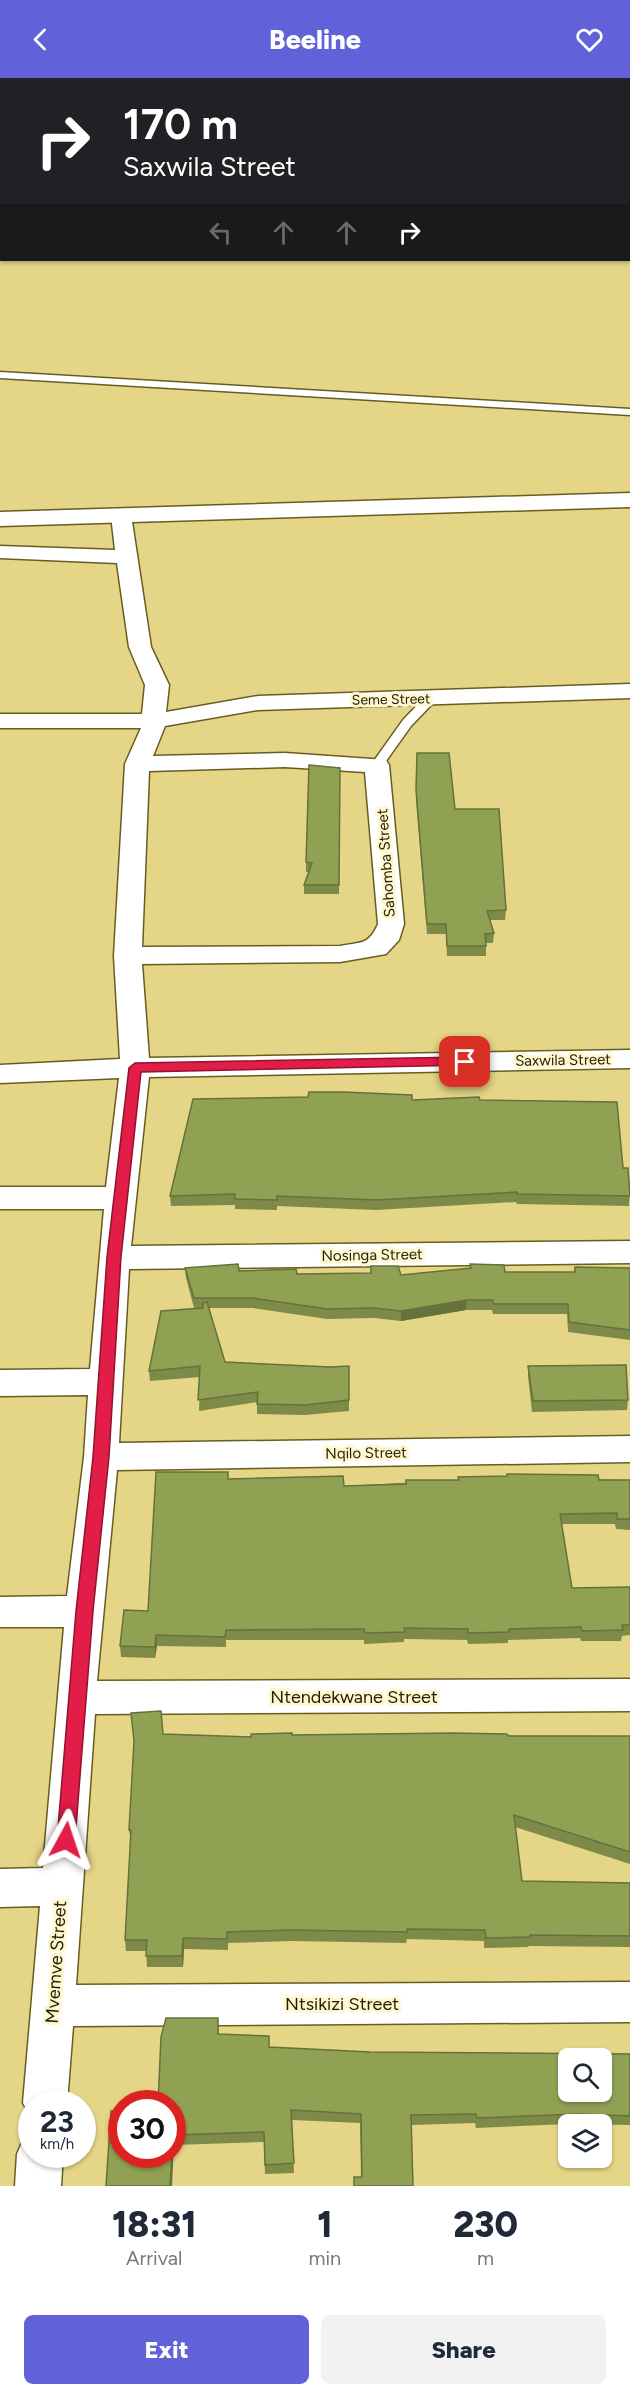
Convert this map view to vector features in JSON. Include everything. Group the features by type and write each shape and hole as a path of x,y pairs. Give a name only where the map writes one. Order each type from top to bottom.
{"main road":[{"path":"0,519 630,500"}],"street":[{"path":"121,515 140,647 157,685 148,742 137,764 128,957 135,1068"},
{"path":"0,552 127,557"},
{"name":"Seme Street","path":"0,720 153,721 258,704 630,691"},
{"path":"137,764 285,760 377,765"},
{"name":"Sahomba Street","path":"128,957 317,956 376,948 385,940 391,924 377,765"},
{"name":"Saxwila Street","path":"0,1074 135,1068 630,1059"},
{"name":"Mvemve Street","path":"46,2090 84,1611 101,1457 114,1257 135,1068"},
{"path":"0,1198 122,1198"},
{"name":"Nosinga Street","path":"114,1257 630,1252"},
{"path":"0,1383 106,1382"},
{"name":"Nqilo Street","path":"101,1457 630,1449"},
{"path":"0,1611 84,1611"},
{"name":"Ntendekwane Street","path":"78,1698 630,1695"},
{"path":"0,1888 62,1887"},
{"name":"Ntsikizi Street","path":"54,2006 630,2002"},
{"path":"38,2186 39,2168"}],"lane":[{"path":"0,375 630,412"},
{"path":"377,765 406,723 431,698"}],"building":[{"path":"417,753 449,753 455,809 499,809 506,910 487,911 494,933 485,934 486,946 447,946 446,924 427,924 416,790"},
{"path":"309,765 340,768 339,885 304,885 312,863 306,862"},
{"path":"309,1092 412,1095 412,1100 479,1097 480,1100 617,1102 623,1168 628,1168 630,1196 517,1194 517,1192 377,1200 277,1196 277,1200 235,1199 235,1194 170,1196 193,1099 308,1097"},
{"path":"238,1264 239,1271 296,1269 297,1274 371,1273 371,1266 398,1266 401,1275 471,1268 470,1264 504,1265 505,1272 575,1272 575,1267 630,1268 630,1330 569,1322 568,1304 494,1304 493,1300 467,1300 401,1311 374,1308 327,1309 253,1298 194,1298 185,1268"},
{"path":"207,1302 225,1362 349,1366 349,1400 305,1405 257,1404 258,1392 198,1400 200,1366 149,1371 161,1311 203,1308 203,1303"},
{"path":"626,1365 628,1400 533,1401 528,1366"},
{"path":"156,1472 228,1472 228,1479 343,1476 344,1486 406,1484 406,1480 459,1480 458,1477 507,1476 507,1474 598,1475 599,1480 630,1480 630,1519 617,1519 617,1513 560,1514 572,1588 630,1587 630,1625 622,1625 623,1630 582,1631 581,1627 509,1629 509,1632 468,1633 468,1629 404,1628 405,1632 365,1633 364,1629 226,1630 225,1637 156,1635 155,1647 120,1646 124,1610 148,1611"},
{"path":"161,1711 163,1734 251,1737 251,1734 292,1733 292,1735 453,1733 507,1734 508,1736 630,1736 630,1852 514,1815 522,1881 630,1883 630,1936 530,1935 530,1937 486,1938 485,1930 407,1929 407,1932 292,1930 227,1932 227,1939 183,1938 182,1956 146,1956 147,1940 125,1940 134,1741 131,1713"},
{"path":"166,2018 218,2018 218,2034 269,2036 269,2047 370,2052 558,2053 558,2102 612,2102 612,2054 630,2054 630,2116 558,2114 477,2118 476,2114 411,2115 413,2186 354,2186 354,2177 362,2177 361,2114 291,2110 294,2163 265,2165 264,2132 186,2135 186,2090 159,2090 161,2037"},
{"path":"108,2156 108,2168 171,2168 170,2186 106,2186"}],"route":[{"path":"66,1840 84,1611 101,1457 114,1257 135,1068 465,1062"}]}
